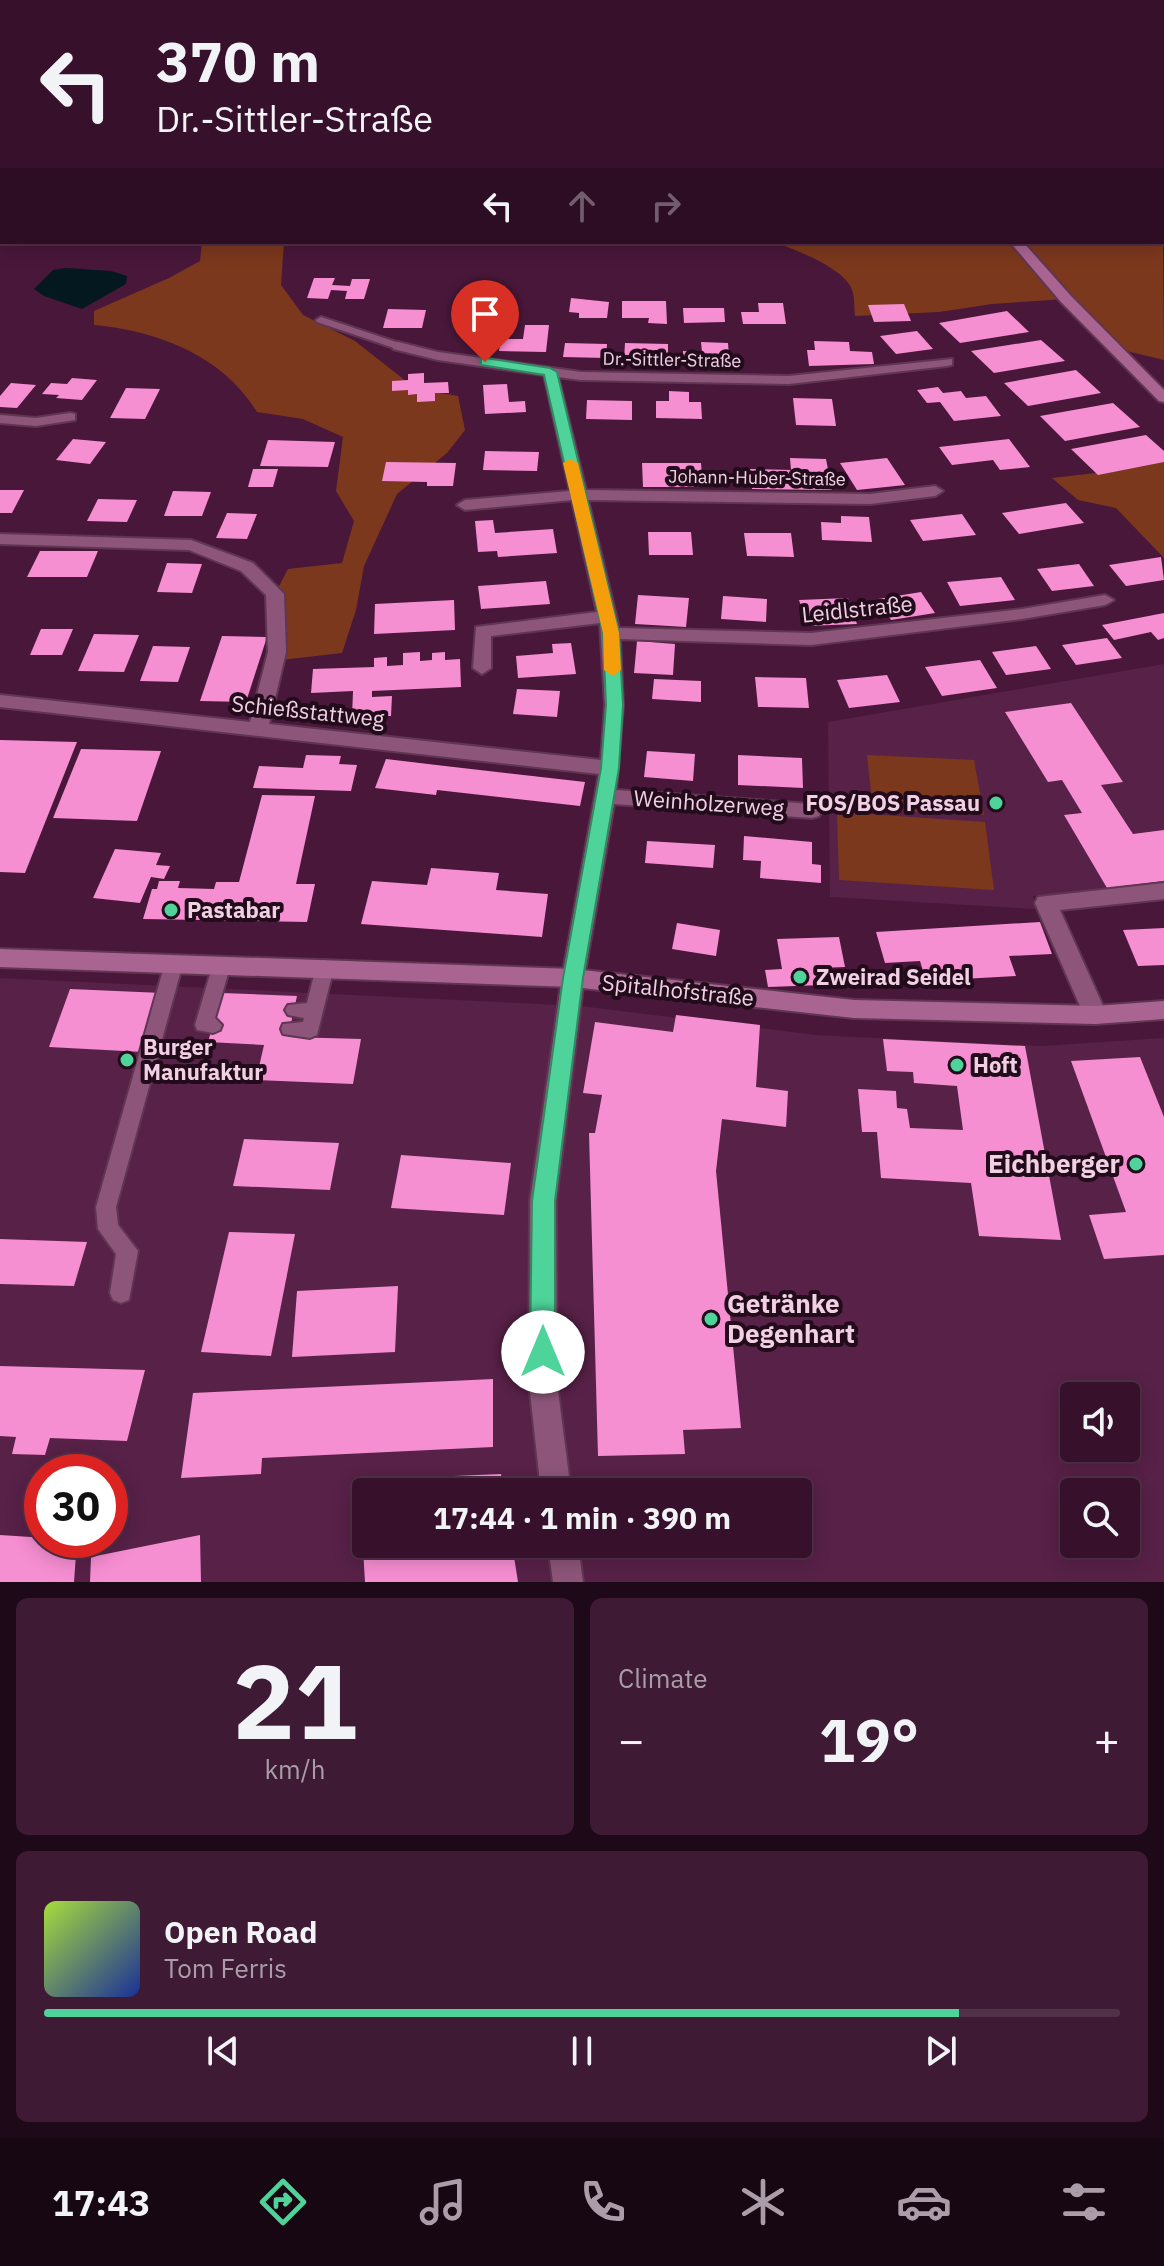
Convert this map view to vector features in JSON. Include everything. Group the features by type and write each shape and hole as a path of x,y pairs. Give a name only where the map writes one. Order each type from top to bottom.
{"street":[{"path":"1018,244 1066,299 1164,398"},
{"name":"Dr.-Sittler-Straße","path":"398,346 438,356 581,376 789,380 947,362"},
{"name":"Weinholzerweg","path":"550,372 608,625 614,705 610,768 573,978 543,1201 543,1383 554,1478"},
{"path":"0,419 36,422 70,417"},
{"name":"Johann-Huber-Straße","path":"578,495 870,499 935,491"},
{"path":"465,505 578,495"},
{"path":"0,539 191,545 247,567 275,594 277,652 258,730"},
{"name":"Leidlstraße","path":"608,625 811,639 1022,614 1105,600"},
{"path":"482,668 482,631 608,625"},
{"name":"Schießstattweg","path":"0,701 610,768"},
{"name":"Weinholzerweg","path":"605,796 812,811"},
{"path":"1095,1015 1046,903 1164,891"},
{"name":"Spitalhofstraße","path":"0,958 573,978 854,1009 1095,1015 1164,1010"},
{"path":"565,1558 568,1582"}],"lane":[{"path":"321,320 398,346"},
{"path":"121,1293 127,1251 108,1229 106,1207 174,963"},
{"path":"213,1025 204,1025 214,1006 222,964"},
{"path":"292,1019 315,1011 325,967"}],"shaded area":[{"path":"202,244 284,244 281,285 303,315 355,341 416,389 458,396 465,430 447,453 397,494 364,566 356,610 342,653 281,660 278,588 288,569 342,563 354,521 336,491 343,437 303,419 257,412 226,375 186,349 142,333 94,325 94,311 200,261"},
{"path":"780,244 1163,244 1164,360 1114,348 1065,299 992,304 939,312 855,316 854,299 848,282 818,261"},
{"path":"1164,459 1164,558 1116,508 1078,500 1052,478 1122,470"},
{"name":"FOS/BOS Passau","path":"1164,664 1164,883 1033,896 1035,909 830,897 828,722"},
{"path":"867,755 974,760 984,815 873,810"},
{"path":"837,812 985,822 994,890 839,880"},
{"path":"0,978 581,1006 816,1035 1041,1046 1164,1038 1164,1582 0,1582"}],"water":[{"path":"53,270 111,271 127,276 126,284 82,309 44,296 34,289"}],"building":[{"path":"314,278 335,278 332,285 350,286 352,279 370,279 364,299 345,299 347,291 331,290 328,299 307,298"},
{"path":"571,298 609,302 607,318 579,318 579,313 569,312"},
{"path":"622,301 666,301 667,324 648,323 649,318 622,318"},
{"path":"758,303 783,303 786,324 743,324 741,312 759,312"},
{"path":"904,304 911,321 874,322 868,305"},
{"path":"683,308 724,308 725,322 684,323"},
{"path":"388,309 426,310 422,328 383,328"},
{"path":"1007,311 1029,332 960,343 939,323"},
{"path":"525,325 549,325 546,352 499,351 501,339 523,339"},
{"path":"917,331 933,349 896,354 880,336"},
{"path":"1041,340 1065,361 994,373 971,351"},
{"path":"814,341 849,342 850,351 872,352 874,364 809,366 807,350 815,350"},
{"path":"701,342 728,343 729,356 734,356 735,366 729,365 729,362 683,361 683,351 702,352"},
{"path":"565,343 607,344 606,358 563,357"},
{"path":"625,343 668,344 668,361 624,360"},
{"path":"1076,370 1101,393 1028,406 1004,383"},
{"path":"424,373 424,383 448,382 449,393 435,393 435,401 417,402 417,394 408,395 408,390 392,391 392,381 408,380 408,374"},
{"path":"72,378 97,380 82,400 42,394 51,383 67,384"},
{"path":"11,383 36,385 17,408 0,407 0,396"},
{"path":"507,384 509,402 525,401 526,412 485,414 483,385"},
{"path":"938,387 943,393 961,391 966,398 986,396 1001,416 954,421 940,402 927,403 917,390"},
{"path":"126,388 160,389 145,419 110,418"},
{"path":"669,391 689,392 689,402 701,402 702,419 656,418 656,401 669,401"},
{"path":"793,398 832,399 836,426 796,425"},
{"path":"587,400 632,401 632,420 586,419"},
{"path":"1113,403 1140,427 1065,441 1040,416"},
{"path":"1146,435 1164,451 1164,462 1098,475 1071,449"},
{"path":"73,439 106,442 90,464 56,460"},
{"path":"1009,439 1030,467 1000,470 993,460 952,465 939,447"},
{"path":"268,440 335,442 328,467 260,466"},
{"path":"485,451 539,452 537,471 483,470"},
{"path":"790,458 826,459 832,490 752,489 750,469 791,470"},
{"path":"887,458 905,485 857,490 840,463"},
{"path":"386,462 456,463 453,486 382,481"},
{"path":"642,463 701,463 703,487 643,487"},
{"path":"253,469 278,469 273,487 248,487"},
{"path":"0,490 24,490 12,513 0,513"},
{"path":"173,491 211,492 202,516 164,516"},
{"path":"98,499 137,500 127,522 87,521"},
{"path":"1066,503 1084,523 1019,534 1002,513"},
{"path":"227,513 257,514 247,539 216,538"},
{"path":"962,514 976,535 923,541 910,520"},
{"path":"841,516 869,517 872,542 822,540 821,522 841,523"},
{"path":"493,520 495,533 553,529 557,553 498,557 497,551 478,552 475,521"},
{"path":"648,532 691,532 693,555 649,555"},
{"path":"744,533 791,533 794,557 747,556"},
{"path":"40,551 98,551 87,577 27,577"},
{"path":"1161,557 1164,580 1126,586 1109,565"},
{"path":"167,563 202,564 192,593 157,592"},
{"path":"1079,564 1094,586 1052,591 1037,569"},
{"path":"1001,577 1015,600 960,606 947,582"},
{"path":"546,581 550,604 481,609 478,586"},
{"path":"921,592 935,613 891,620 878,599"},
{"path":"638,595 689,598 686,627 635,624"},
{"path":"723,596 767,599 766,622 721,619"},
{"path":"848,598 857,624 807,626 799,600"},
{"path":"454,600 455,630 374,634 375,604"},
{"path":"1164,613 1164,638 1158,640 1151,632 1114,640 1102,625"},
{"path":"41,629 73,629 62,655 30,655"},
{"path":"94,634 139,635 124,672 78,671"},
{"path":"222,636 267,637 246,702 200,701"},
{"path":"1107,638 1122,658 1076,665 1062,645"},
{"path":"637,641 675,644 673,675 634,673"},
{"path":"571,643 576,674 518,678 516,656 553,653 552,644"},
{"path":"153,646 190,647 178,682 140,681"},
{"path":"1036,646 1051,669 1006,675 992,652"},
{"path":"420,652 420,661 432,660 432,653 445,652 445,660 460,659 461,687 372,691 372,697 392,696 391,716 352,717 353,691 311,693 313,669 374,667 374,658 387,657 387,666 403,665 403,653"},
{"path":"980,660 997,688 942,696 925,667"},
{"path":"887,675 900,702 849,708 837,680"},
{"path":"755,677 806,678 809,708 758,707"},
{"path":"654,679 701,681 701,702 652,699"},
{"path":"517,689 560,691 557,717 513,714"},
{"path":"1071,703 1123,782 1101,785 1133,834 1164,830 1164,881 1107,888 1064,815 1082,813 1062,780 1048,782 1005,712"},
{"path":"0,740 77,742 25,873 0,872"},
{"path":"81,749 161,751 137,821 53,818"},
{"path":"647,751 695,754 693,781 644,777"},
{"path":"306,755 341,756 339,764 357,765 351,791 253,788 259,766 303,768"},
{"path":"738,755 802,758 803,788 738,785"},
{"path":"386,759 585,782 580,806 437,790 436,795 375,788"},
{"path":"262,795 315,796 296,884 315,884 307,922 143,919 152,889 157,889 159,881 180,881 178,888 214,889 216,882 239,882"},
{"path":"744,836 812,842 812,864 821,865 821,883 760,878 761,861 743,860"},
{"path":"647,841 715,845 713,868 645,863"},
{"path":"115,849 161,853 156,865 170,866 164,879 151,877 140,903 93,898"},
{"path":"431,868 499,873 496,890 548,894 542,937 361,924 372,881 427,885"},
{"path":"1040,922 1052,954 1009,956 1016,976 926,981 920,961 885,963 876,932"},
{"path":"677,923 720,930 716,956 672,949"},
{"path":"1164,928 1164,965 1138,966 1123,930"},
{"path":"839,937 845,967 819,968 823,985 768,987 765,970 782,969 777,939"},
{"path":"70,989 162,993 143,1052 49,1047"},
{"path":"222,993 297,996 288,1037 361,1039 353,1084 256,1080 264,1045 208,1042"},
{"path":"676,1015 760,1025 756,1087 788,1091 786,1127 722,1119 716,1171 741,1428 683,1430 685,1454 598,1456 589,1133 595,1133 602,1095 583,1093 595,1022 673,1032"},
{"path":"883,1039 1025,1046 1061,1240 979,1236 971,1183 881,1178 877,1132 862,1132 858,1089 896,1091 897,1108 907,1109 910,1128 963,1130 957,1086 914,1083 913,1072 887,1071"},
{"name":"Eichberger","path":"1140,1057 1164,1117 1164,1255 1104,1259 1089,1215 1126,1212 1071,1061"},
{"path":"244,1139 339,1143 330,1190 233,1186"},
{"path":"401,1155 511,1163 504,1215 391,1208"},
{"path":"229,1232 295,1234 271,1356 201,1352"},
{"path":"0,1239 87,1242 74,1286 0,1284"},
{"path":"398,1286 395,1352 292,1357 297,1291"},
{"path":"0,1366 145,1370 127,1441 50,1438 45,1454 12,1454 16,1437 0,1436"},
{"path":"493,1379 493,1447 262,1458 261,1474 181,1478 193,1393"},
{"path":"501,1474 502,1478 406,1478"},
{"path":"0,1535 24,1537 24,1558 76,1558 74,1582 0,1582"},
{"path":"200,1535 201,1582 90,1582 91,1558 128,1558 128,1550"},
{"path":"364,1558 514,1558 518,1582 365,1582"}],"slow traffic":[{"path":"570,463 611,633 613,670"}],"place":[{"name":"FOS/BOS Passau","path":"996,803"},
{"name":"Pastabar","path":"171,910"},
{"name":"Zweirad Seidel","path":"800,977"},
{"name":"Burger Manufaktur","path":"127,1060"},
{"name":"Hoft","path":"957,1065"},
{"name":"Eichberger","path":"1136,1164"},
{"name":"Getränke Degenhart","path":"711,1319"}],"route":[{"path":"485,362 550,372 611,633 614,705 610,768 573,978 543,1201 543,1352"}]}
